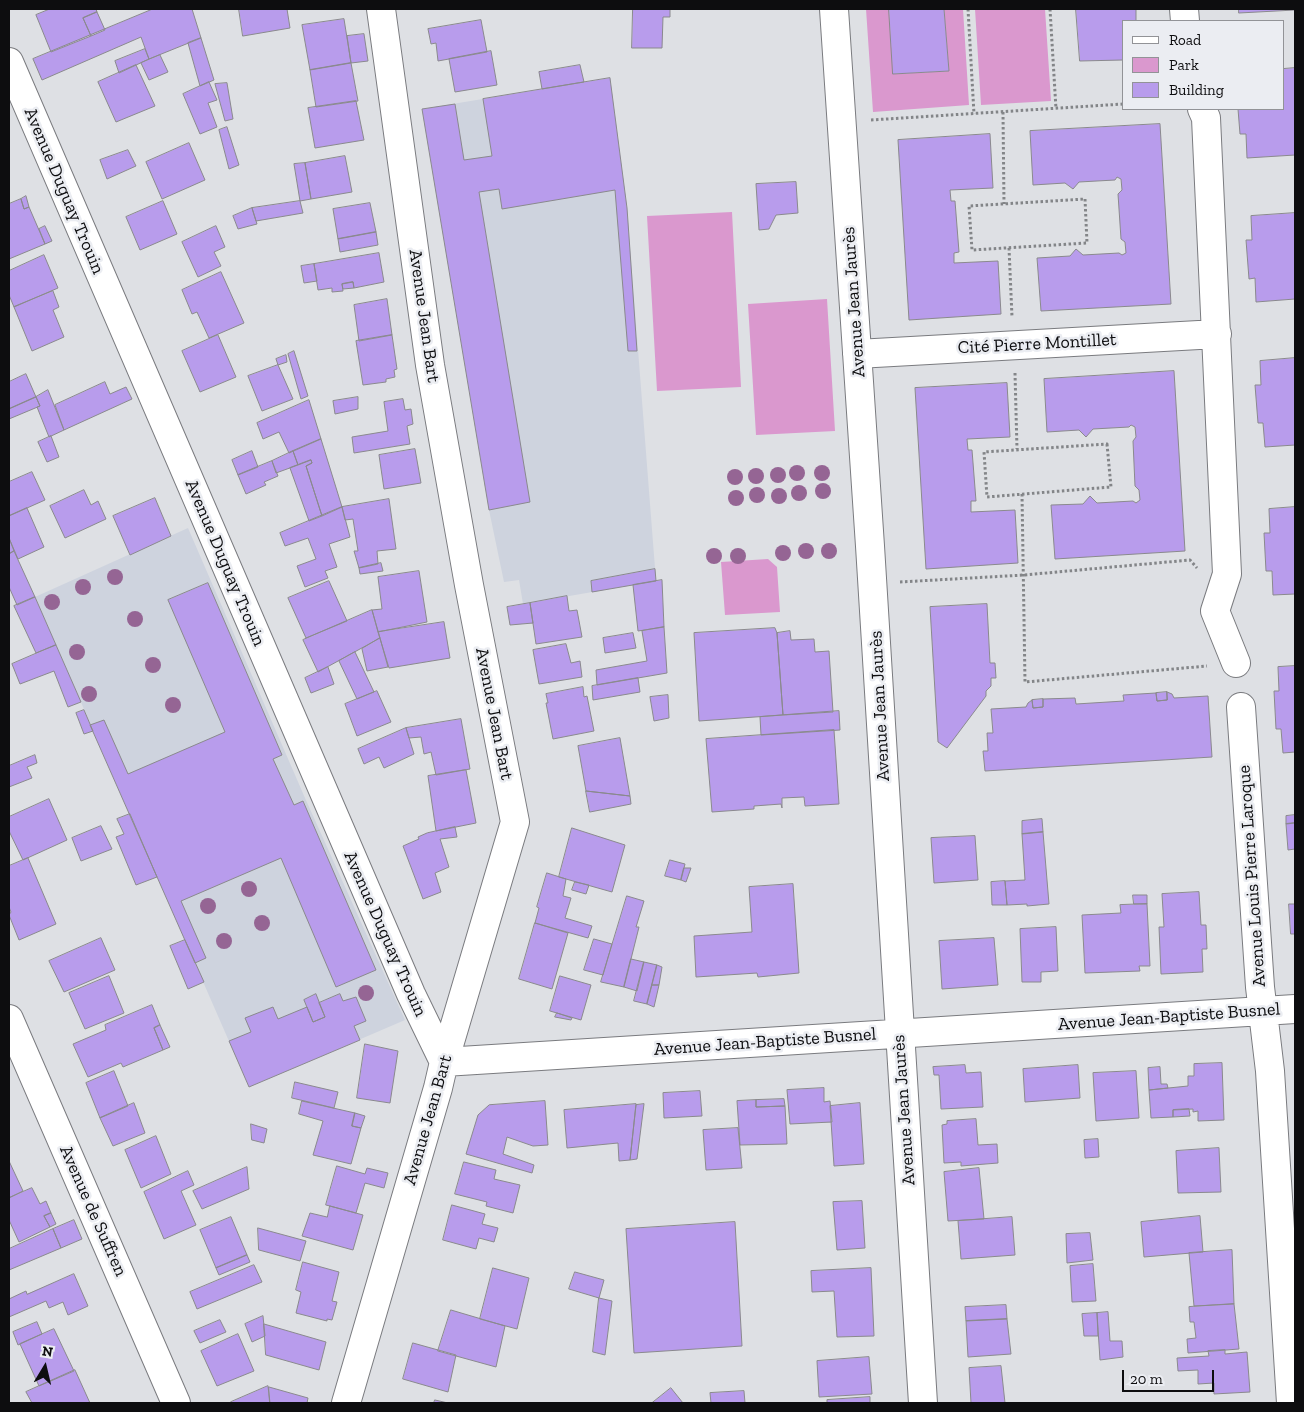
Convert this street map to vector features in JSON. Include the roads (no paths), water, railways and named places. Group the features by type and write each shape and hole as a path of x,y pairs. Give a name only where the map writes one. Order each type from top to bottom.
{"street":[{"name":"Avenue Jean Bart","path":"346,1403 515,822 470,594 430,365 381,9"},
{"name":"Avenue Jean Jaurès","path":"834,9 923,1403"},
{"name":"Avenue Duguay Trouin","path":"9,62 411,994 444,1062"},
{"path":"1202,110 1206,118 1227,574 1215,611 1236,663"},
{"name":"Cité Pierre Montillet","path":"857,354 1217,334"},
{"name":"Avenue Louis Pierre Laroque","path":"1241,707 1262,1011 1270,1071 1291,1403"},
{"name":"Avenue Jean-Baptiste Busnel","path":"444,1062 1295,1009"},
{"name":"Avenue de Suffren","path":"9,1019 176,1403"}]}
